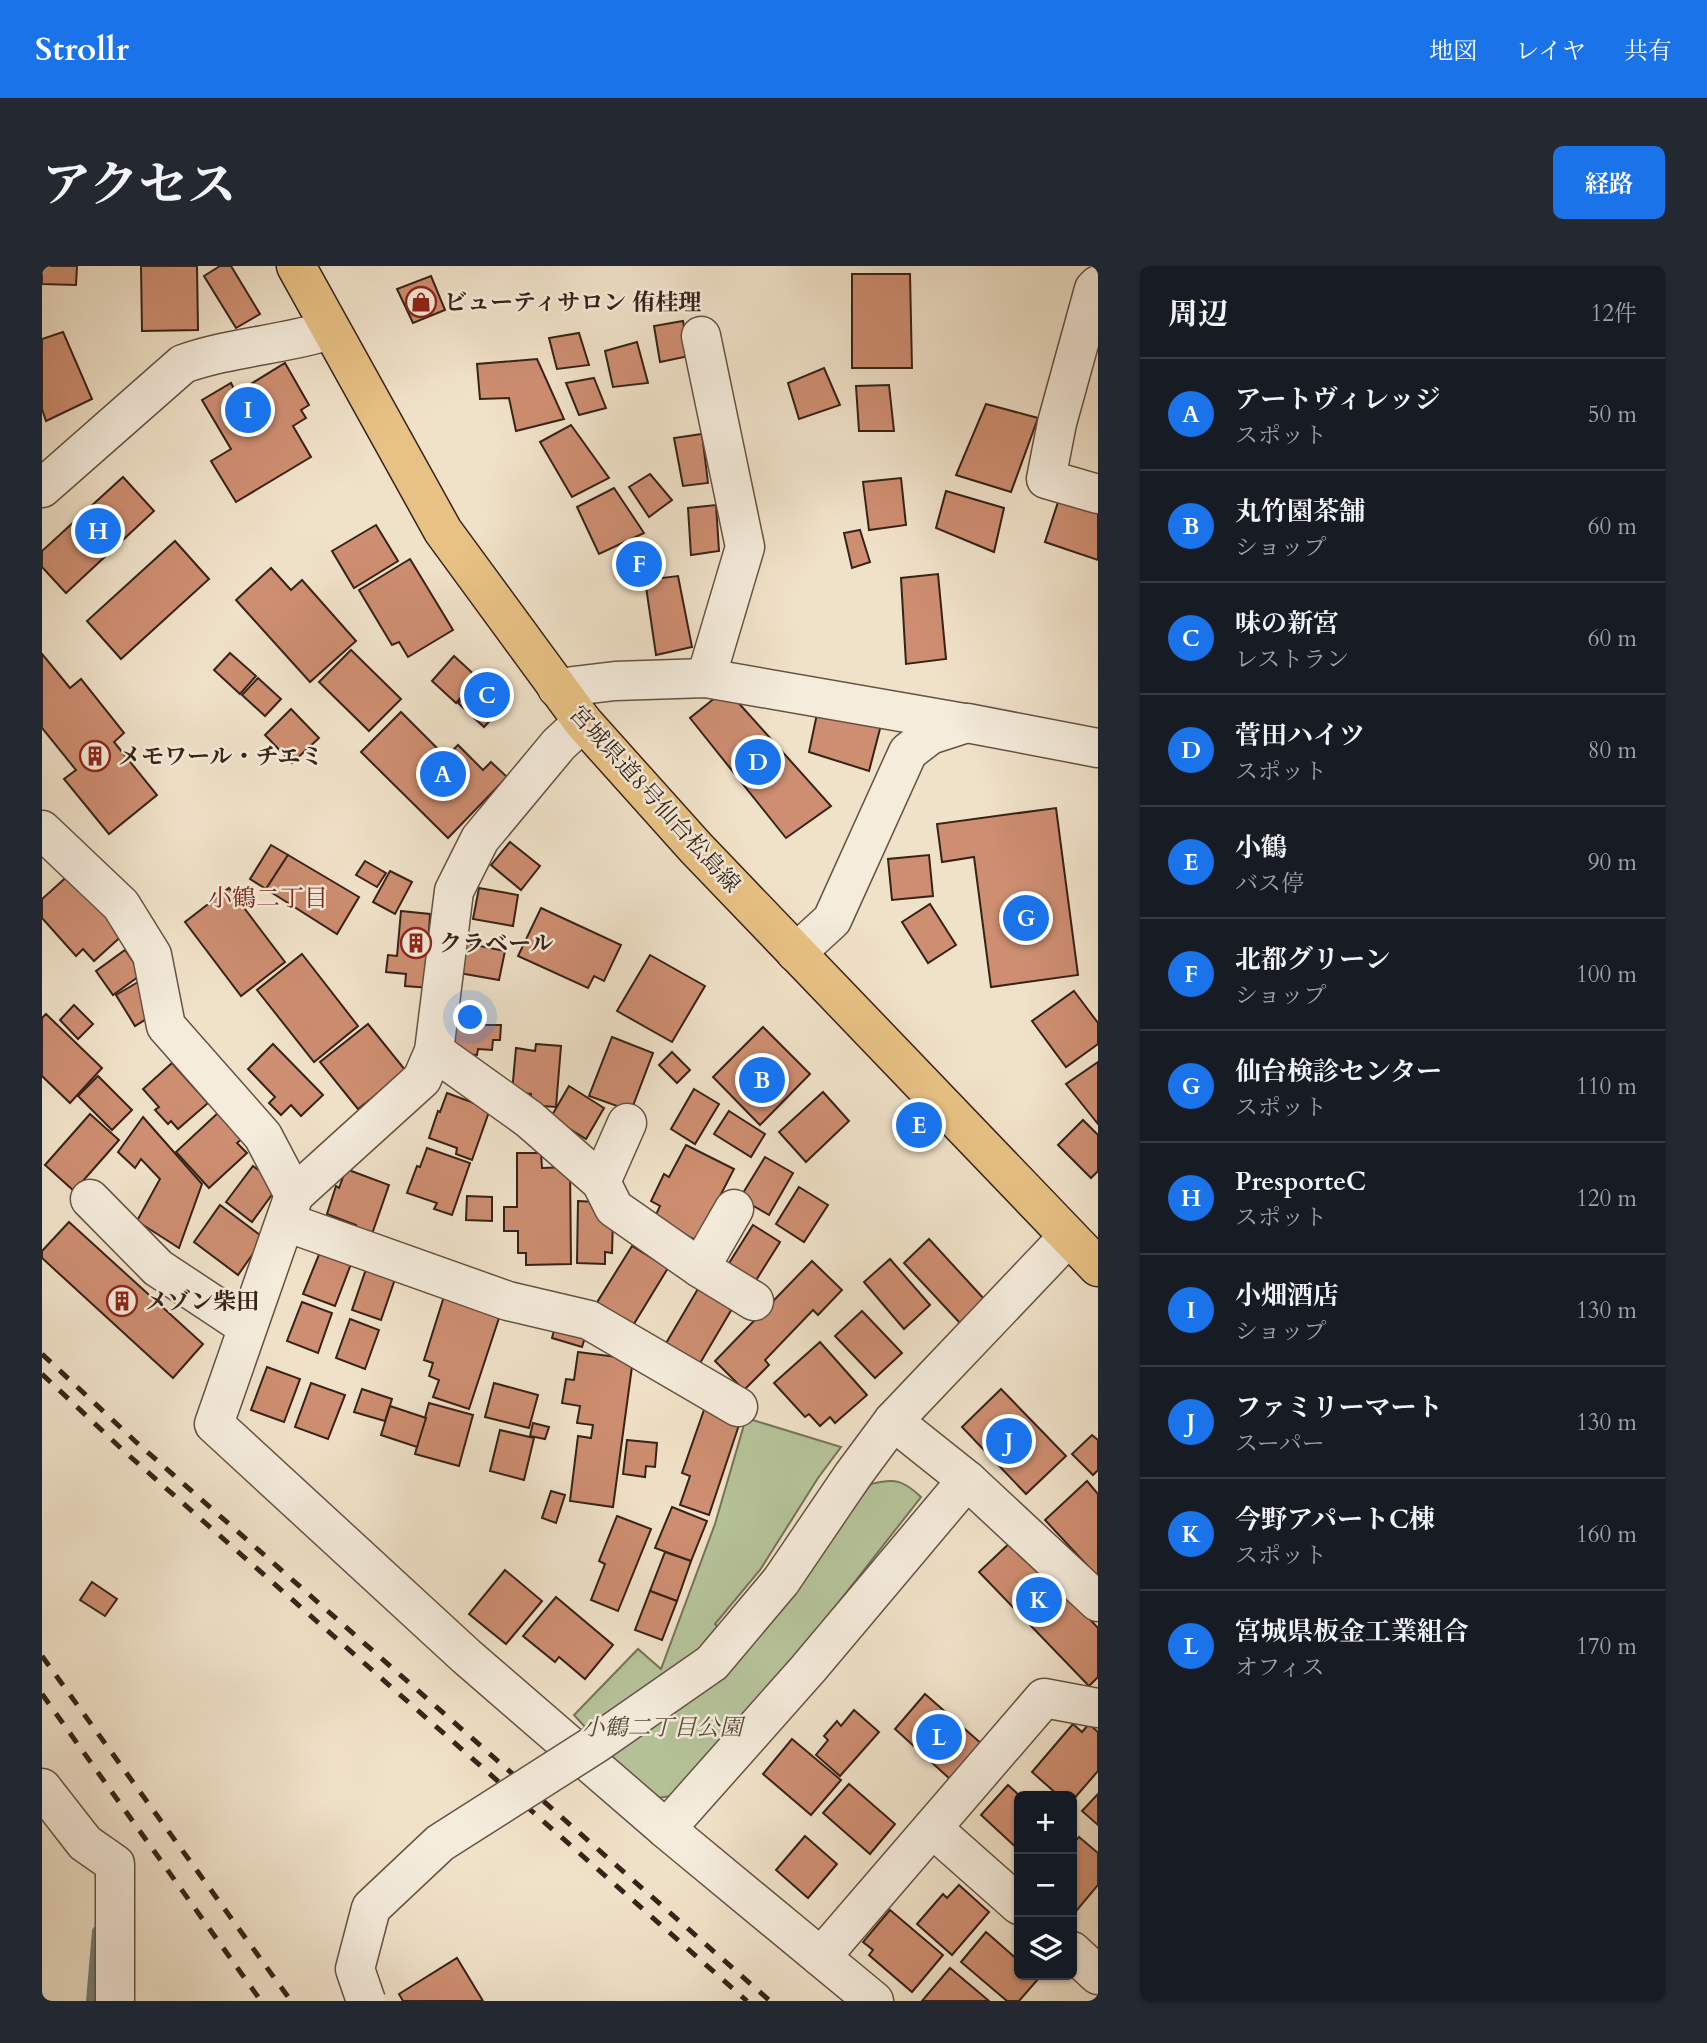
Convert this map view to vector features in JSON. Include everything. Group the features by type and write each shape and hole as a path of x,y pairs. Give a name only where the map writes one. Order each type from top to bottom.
{"main road":[{"name":"宮城県道8号仙台松島線","path":"296,266 443,531 583,722 696,848 1098,1267"}],"street":[{"path":"1098,285 1094,289 1057,423 1046,479 1098,494"},
{"path":"42,488 183,364 211,354 297,341 330,330"},
{"path":"701,336 745,547 706,678"},
{"path":"558,688 615,681 706,678 1098,748"},
{"path":"583,722 559,744 480,839 454,891 434,1051 422,1079 290,1208 214,1424 466,1656 666,1829 874,2001"},
{"path":"796,953 832,920 908,752 930,736 967,723"},
{"path":"42,830 121,905 152,955 166,1026 263,1136 290,1208 508,1301 589,1320 738,1407"},
{"path":"434,1051 529,1119 601,1182 614,1208 754,1301"},
{"path":"601,1182 627,1123"},
{"path":"90,1199 158,1268 247,1327"},
{"path":"701,1268 734,1209"},
{"path":"366,2001 355,1969 371,1908 440,1843 597,1743 712,1663 781,1581 893,1421 1068,1237"},
{"path":"893,1421 967,1480 1098,1602"},
{"path":"666,1829 808,1669 967,1480"},
{"path":"821,1957 1044,1698 1098,1708"},
{"path":"42,1788 85,1843 116,1864 118,2000"},
{"path":"932,1828 1014,1901"},
{"path":"1077,1956 1098,1975"}],"green space":[{"name":"小鶴二丁目公園","path":"746,1418 841,1447 818,1478 760,1570 715,1624 740,1649 798,1584 871,1484 898,1482 921,1497 753,1712 671,1796 651,1799 574,1715 638,1649 661,1669 715,1524"}],"building":[{"path":"42,266 77,266 76,285 42,284"},
{"path":"141,266 197,266 198,330 142,331"},
{"path":"220,266 231,266 260,314 236,328 204,276"},
{"path":"852,274 910,274 912,368 852,368"},
{"path":"431,276 445,310 413,323 397,289"},
{"path":"683,321 689,356 660,362 654,326"},
{"path":"63,332 92,399 46,421 42,409 42,339"},
{"path":"579,333 589,365 557,369 549,338"},
{"path":"637,342 648,383 613,387 605,351"},
{"path":"537,359 564,419 516,431 509,398 480,399 477,364"},
{"path":"285,363 309,405 301,410 306,418 293,426 311,457 236,502 211,461 231,449 202,400 231,383 236,393"},
{"path":"824,368 840,405 799,419 788,383"},
{"path":"594,378 606,408 579,415 566,383"},
{"path":"889,385 894,431 859,431 856,386"},
{"path":"986,404 1038,418 1011,492 956,475"},
{"path":"571,425 609,478 572,497 540,442"},
{"path":"702,434 708,483 683,486 674,438"},
{"path":"650,474 672,500 649,517 629,487"},
{"path":"123,477 154,511 66,593 42,567 42,551"},
{"path":"901,478 906,525 869,530 863,482"},
{"path":"614,488 644,533 599,554 577,507"},
{"path":"946,491 1004,508 994,552 936,528"},
{"path":"1060,496 1098,508 1098,560 1045,542"},
{"path":"716,505 719,551 691,555 688,508"},
{"path":"376,525 398,561 354,588 332,551"},
{"path":"860,530 870,562 852,568 844,533"},
{"path":"175,541 209,579 121,659 87,621"},
{"path":"410,559 453,630 408,657 399,642 392,645 359,590"},
{"path":"271,568 291,590 302,580 356,641 310,682 236,600"},
{"path":"938,574 946,659 906,664 901,578"},
{"path":"678,576 692,647 656,655 645,580"},
{"path":"351,650 401,699 369,731 319,682"},
{"path":"230,653 256,676 240,694 214,670"},
{"name":"メモワール・チエミ","path":"42,654 70,688 81,679 124,733 114,742 157,795 109,834 64,779 76,770 42,728"},
{"path":"454,656 478,678 456,703 432,681"},
{"path":"258,678 281,699 265,716 242,695"},
{"path":"481,678 508,701 484,727 458,703"},
{"path":"726,689 831,806 786,838 690,718"},
{"path":"291,709 319,738 292,763 265,735"},
{"path":"818,709 881,725 869,771 809,752"},
{"path":"401,712 446,757 458,745 483,770 491,762 507,777 448,838 361,752"},
{"path":"1056,808 1078,975 991,987 974,857 942,862 937,824"},
{"path":"510,842 540,866 521,890 491,865"},
{"path":"271,845 288,855 266,889 250,879"},
{"path":"288,855 359,897 337,934 266,889"},
{"path":"929,855 933,896 892,900 888,859"},
{"path":"365,861 386,873 377,887 356,875"},
{"path":"390,871 412,882 395,914 373,902"},
{"path":"71,873 126,932 94,961 83,949 76,956 42,918 42,899"},
{"path":"229,888 285,962 241,996 185,922"},
{"path":"479,888 518,895 513,926 473,919"},
{"path":"930,904 956,945 928,963 902,922"},
{"path":"541,908 621,945 604,981 594,976 588,988 518,956"},
{"name":"クラベール","path":"401,911 430,914 429,931 435,932 430,988 405,986 406,974 386,972 388,955 397,956"},
{"path":"465,943 505,951 499,980 459,973"},
{"path":"125,950 142,974 113,995 96,971"},
{"path":"302,954 358,1026 314,1062 257,990"},
{"path":"650,955 705,986 672,1042 617,1011"},
{"path":"138,982 156,1013 135,1026 116,995"},
{"path":"1074,991 1098,1023 1098,1044 1066,1067 1032,1021"},
{"path":"74,1005 93,1024 78,1039 60,1020"},
{"path":"449,1009 467,1010 467,1015 477,1015 477,1025 501,1025 500,1040 493,1040 492,1050 478,1049 477,1055 461,1054 447,1047"},
{"path":"46,1014 102,1068 70,1103 42,1076 42,1018"},
{"path":"368,1024 406,1071 358,1109 320,1062"},
{"path":"763,1027 810,1074 760,1125 713,1077"},
{"path":"612,1037 653,1053 631,1111 589,1096"},
{"path":"273,1044 323,1095 301,1116 291,1105 281,1115 269,1103 275,1097 248,1069"},
{"path":"536,1044 561,1046 556,1107 529,1105 531,1094 512,1092 516,1048 535,1051"},
{"path":"672,1052 690,1070 677,1083 659,1065"},
{"path":"1098,1062 1098,1124 1066,1084"},
{"path":"172,1063 208,1103 178,1129 171,1121 168,1124 155,1110 159,1107 143,1089"},
{"path":"98,1076 132,1110 112,1130 78,1096"},
{"path":"569,1086 604,1108 586,1139 551,1117"},
{"path":"694,1089 719,1104 695,1144 671,1129"},
{"path":"823,1092 849,1121 806,1162 779,1132"},
{"path":"447,1093 490,1109 472,1160 456,1154 457,1148 429,1138"},
{"path":"729,1111 765,1134 751,1157 714,1134"},
{"path":"219,1112 243,1138 237,1143 247,1153 209,1188 176,1152"},
{"path":"90,1114 119,1140 74,1191 45,1165"},
{"path":"143,1117 202,1184 179,1248 137,1221 160,1179 141,1159 135,1168 118,1152"},
{"path":"1083,1120 1098,1135 1098,1171 1091,1178 1058,1145"},
{"path":"914,1121 930,1138 925,1143 908,1126"},
{"path":"686,1145 734,1169 720,1196 728,1200 705,1245 654,1219 660,1206 651,1201 664,1174 669,1177"},
{"path":"427,1148 470,1163 452,1215 434,1209 437,1203 407,1193"},
{"path":"517,1153 541,1153 542,1168 570,1167 571,1264 526,1265 526,1253 518,1253 518,1231 504,1231 504,1207 517,1207"},
{"path":"765,1157 793,1173 769,1215 740,1198"},
{"path":"253,1166 279,1185 252,1222 226,1202"},
{"path":"346,1169 389,1185 371,1237 354,1231 356,1225 327,1214 336,1186 339,1188"},
{"path":"799,1187 828,1205 804,1242 776,1224"},
{"path":"467,1196 492,1197 492,1221 466,1220"},
{"path":"578,1201 596,1202 613,1219 612,1253 605,1252 605,1264 577,1263"},
{"path":"220,1205 264,1238 238,1275 194,1242"},
{"name":"メゾン柴田","path":"69,1222 203,1344 173,1378 42,1258 42,1251"},
{"path":"753,1225 780,1242 753,1285 726,1268"},
{"path":"929,1239 985,1300 960,1323 904,1263"},
{"path":"632,1246 668,1268 632,1327 596,1304"},
{"path":"320,1252 351,1264 335,1306 303,1294"},
{"path":"890,1259 930,1305 904,1329 864,1282"},
{"path":"812,1261 842,1290 818,1315 813,1310 765,1360 769,1365 744,1390 715,1361"},
{"path":"366,1269 395,1279 381,1320 352,1310"},
{"path":"699,1287 733,1307 699,1365 665,1345"},
{"path":"446,1290 502,1309 469,1409 433,1397 439,1380 429,1376 433,1363 424,1360"},
{"path":"302,1302 332,1313 318,1353 287,1341"},
{"path":"862,1311 902,1353 875,1378 835,1336"},
{"path":"350,1319 379,1330 365,1369 336,1358"},
{"path":"557,1319 588,1328 582,1347 552,1338"},
{"path":"820,1342 867,1395 835,1423 830,1417 820,1426 809,1414 805,1417 774,1383"},
{"path":"578,1352 633,1359 613,1507 570,1501 578,1436 591,1438 593,1425 577,1423 580,1406 562,1403 566,1379 574,1380"},
{"path":"267,1367 300,1379 284,1422 251,1410"},
{"path":"311,1383 345,1395 328,1439 295,1427"},
{"path":"494,1383 538,1395 529,1428 485,1417"},
{"path":"362,1389 392,1399 385,1421 354,1412"},
{"path":"1001,1389 1066,1456 1026,1494 962,1427"},
{"path":"429,1403 473,1415 459,1466 415,1454"},
{"path":"390,1406 426,1418 417,1447 381,1435"},
{"path":"705,1407 741,1419 709,1515 680,1505 690,1476 682,1473"},
{"path":"533,1423 549,1427 545,1439 530,1436"},
{"path":"500,1430 534,1438 524,1480 490,1471"},
{"path":"1092,1435 1098,1440 1098,1470 1093,1475 1072,1454"},
{"path":"627,1440 657,1443 655,1467 646,1466 645,1477 623,1474"},
{"path":"1087,1481 1098,1494 1098,1577 1045,1520"},
{"path":"551,1491 565,1495 556,1523 542,1518"},
{"path":"672,1507 707,1521 691,1561 655,1548"},
{"path":"617,1516 651,1529 618,1611 591,1600 605,1564 599,1561"},
{"path":"1014,1539 1098,1628 1098,1677 1089,1686 979,1572"},
{"path":"665,1552 691,1561 677,1601 650,1591"},
{"path":"505,1570 542,1601 506,1644 469,1614"},
{"path":"92,1582 117,1599 105,1616 80,1600"},
{"path":"650,1591 677,1601 662,1640 635,1630"},
{"path":"556,1597 613,1645 585,1679 559,1657 555,1662 523,1636"},
{"path":"925,1694 983,1745 951,1780 895,1729"},
{"path":"854,1710 879,1732 840,1776 816,1755 828,1740 824,1736 837,1721 841,1726"},
{"path":"1073,1724 1082,1732 1089,1724 1098,1732 1098,1771 1077,1795 1077,1791 1053,1791 1032,1772"},
{"path":"792,1739 841,1780 811,1815 763,1774"},
{"path":"849,1784 895,1824 870,1854 823,1813"},
{"path":"1008,1785 1015,1791 1014,1845 981,1815"},
{"path":"1098,1794 1098,1825 1082,1811"},
{"path":"805,1836 837,1864 808,1898 776,1870"},
{"path":"1079,1837 1098,1853 1098,1885 1077,1910 1077,1854"},
{"path":"959,1885 989,1912 952,1955 917,1924 943,1894 947,1898"},
{"path":"890,1910 943,1955 912,1992 869,1955 873,1950 863,1942"},
{"path":"986,1932 1014,1957 1014,1980 1037,1980 1019,2001 1007,2001 961,1962"},
{"path":"457,1958 483,2001 403,2001 399,1994"},
{"path":"950,1968 989,2001 922,2001"}],"waterway":[{"path":"91,2001 97,1931"}],"railway":[{"path":"42,1354 135,1441 770,2001"},
{"path":"42,1374 125,1452 747,2001"},
{"path":"42,1656 291,2001"},
{"path":"42,1694 261,2001"}],"place":[{"name":"ビューティサロン 侑桂理","path":"421,302"},
{"name":"小畑酒店","path":"248,410"},
{"name":"PresporteC","path":"98,531"},
{"name":"北都グリーン","path":"639,564"},
{"name":"味の新宮","path":"487,695"},
{"name":"メモワール・チエミ","path":"95,756"},
{"name":"菅田ハイツ","path":"758,762"},
{"name":"アートヴィレッジ","path":"443,774"},
{"name":"仙台検診センター","path":"1026,918"},
{"name":"クラベール","path":"416,943"},
{"name":"丸竹園茶舗","path":"762,1080"},
{"name":"小鶴","path":"919,1125"},
{"name":"メゾン柴田","path":"122,1301"},
{"name":"ファミリーマート","path":"1009,1441"},
{"name":"今野アパートC棟","path":"1039,1600"},
{"name":"宮城県板金工業組合","path":"939,1737"}],"district":[{"name":"小鶴二丁目","path":"268,898"}]}
